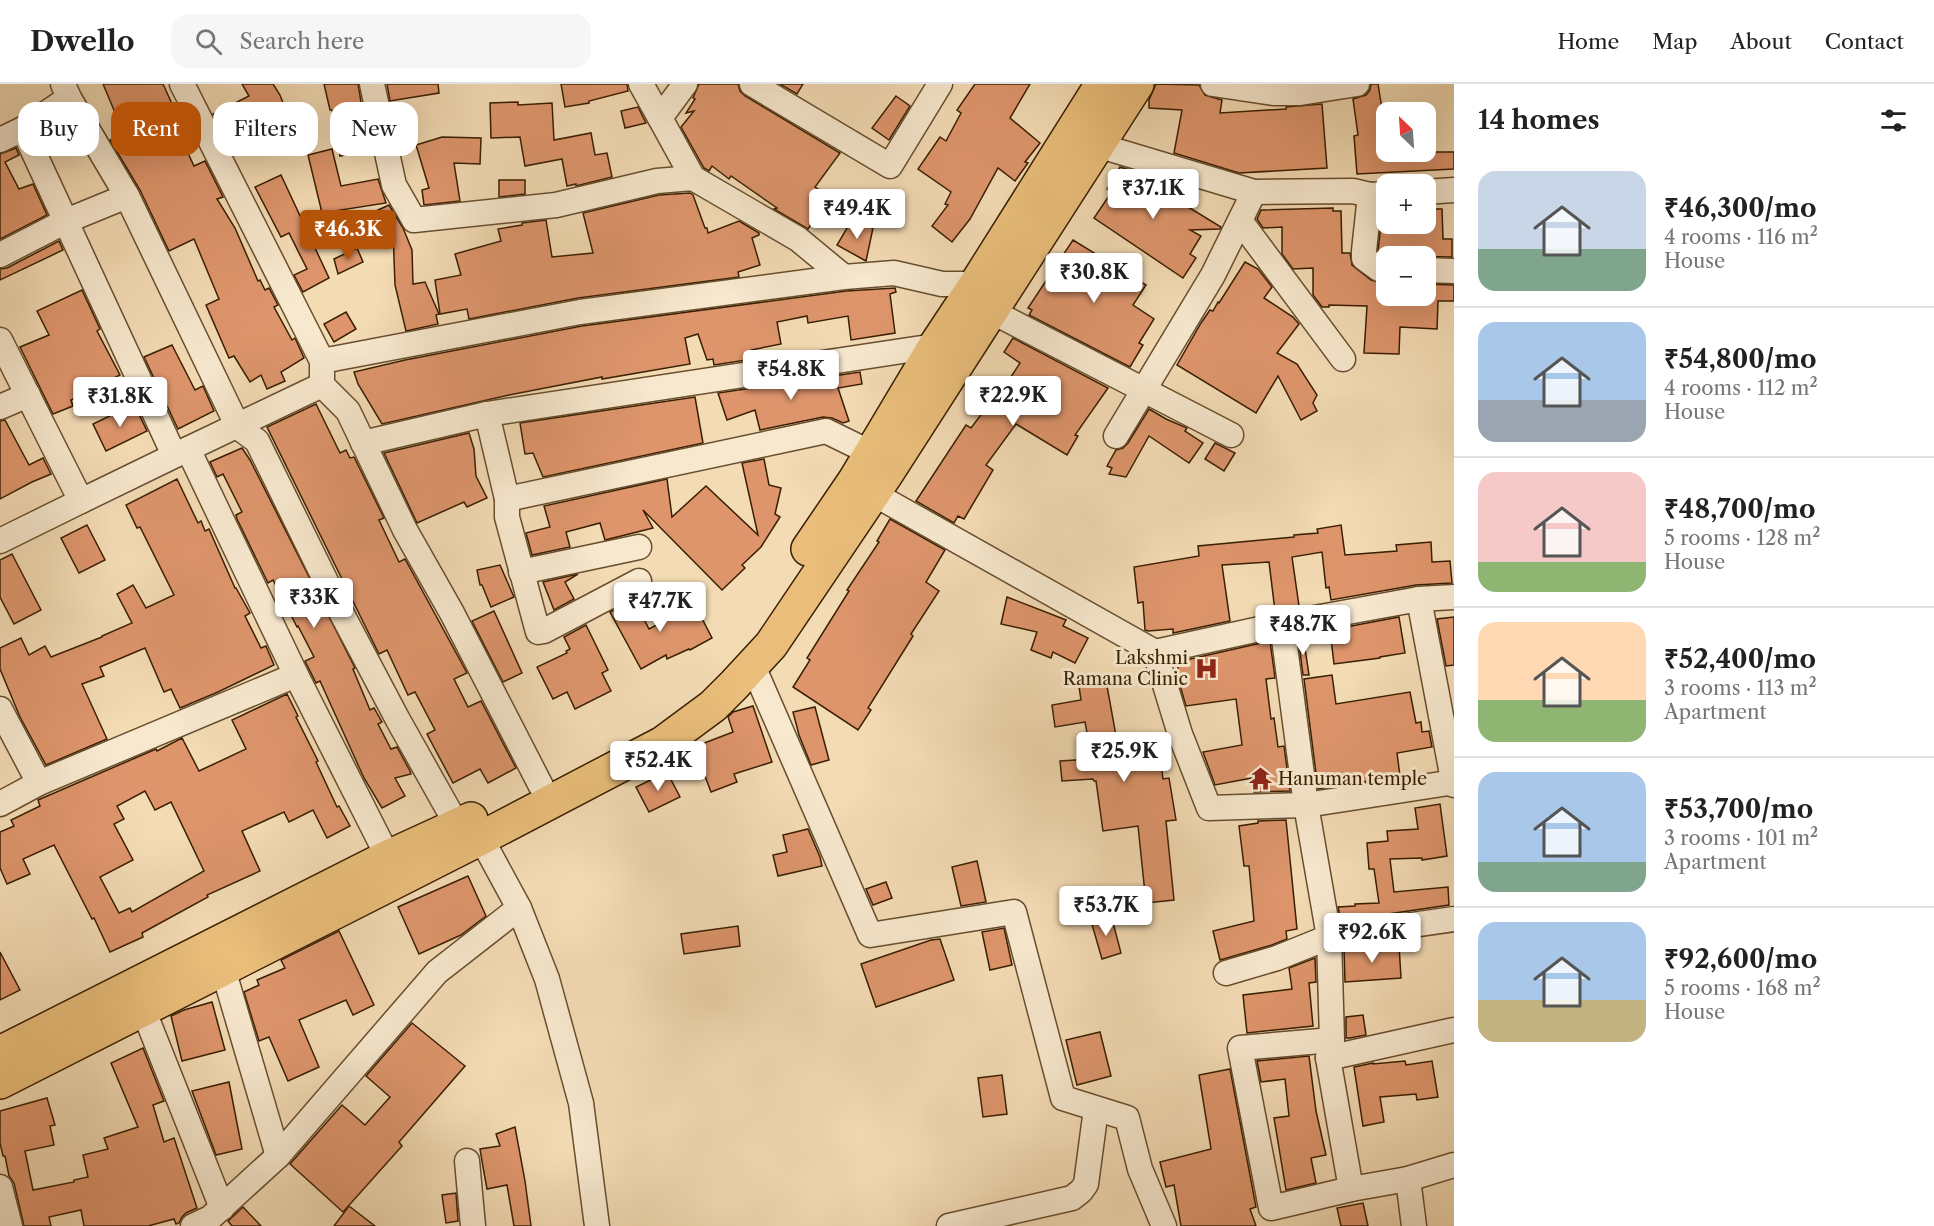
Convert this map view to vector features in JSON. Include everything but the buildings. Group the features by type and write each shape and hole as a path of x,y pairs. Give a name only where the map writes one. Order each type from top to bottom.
{"main road":[{"path":"0,1053 388,857 469,832 663,742 713,706 766,652 866,476 935,346 983,298 1102,84"},
{"path":"0,1082 223,969 469,832 541,786 648,726 693,695 729,661 866,476 983,298 1097,145 1137,84"}],"street":[{"path":"182,84 322,361 322,385 348,411 405,530 452,613 541,786"},
{"path":"372,84 394,185 414,220 556,205 657,181 693,178"},
{"path":"641,84 693,178 798,240 844,277"},
{"path":"660,118 685,84"},
{"path":"752,84 890,166 940,84"},
{"path":"1213,84 1273,93 1300,93 1357,84"},
{"path":"54,102 66,91 127,196 238,427 257,441 342,614 398,720 519,908 547,980 581,1103 597,1226"},
{"path":"0,140 18,131"},
{"path":"1097,145 1254,192 1353,191 1376,194"},
{"path":"36,156 181,452 388,857"},
{"path":"1436,191 1454,190"},
{"path":"1116,436 1213,275 1254,192"},
{"path":"0,255 66,221 127,196"},
{"path":"1376,202 1364,258 1376,267"},
{"path":"1241,222 1343,359"},
{"path":"1436,270 1454,271"},
{"path":"322,361 580,312 844,277 894,273 942,284 983,298 1144,389 1231,435"},
{"path":"0,340 81,501"},
{"path":"363,443 487,414 935,346"},
{"path":"0,541 322,385"},
{"path":"0,407 28,395"},
{"path":"487,414 507,499 507,517 538,632 544,631 639,581"},
{"path":"507,499 826,431 866,476 1155,652 1180,734 1209,808 1306,805 1454,783 1419,599"},
{"path":"521,572 639,547"},
{"path":"1155,652 1282,624 1419,599 1454,597"},
{"path":"1282,624 1306,805 1329,937 1330,1049 1351,1189"},
{"path":"753,666 870,935 1014,912 1063,1098 1127,1118 1140,1169 1164,1226"},
{"path":"0,804 39,783 296,675"},
{"path":"0,709 39,783"},
{"path":"193,1226 210,1218 278,1156 437,972 519,908"},
{"path":"1226,973 1277,958 1329,937 1454,919"},
{"path":"223,969 278,1156"},
{"path":"143,1009 222,1208"},
{"path":"1454,1030 1330,1049 1240,1048 1271,1208 1351,1189 1408,1179 1454,1164"},
{"path":"949,1226 1036,1216 1081,1191 1086,1184 1096,1108"},
{"path":"466,1161 474,1226"},
{"path":"1408,1179 1414,1226"},
{"path":"0,1187 10,1226"}],"place":[{"name":"Lakshmi Ramana Clinic","path":"1206,668"},
{"name":"Hanuman temple","path":"1260,779"}]}
